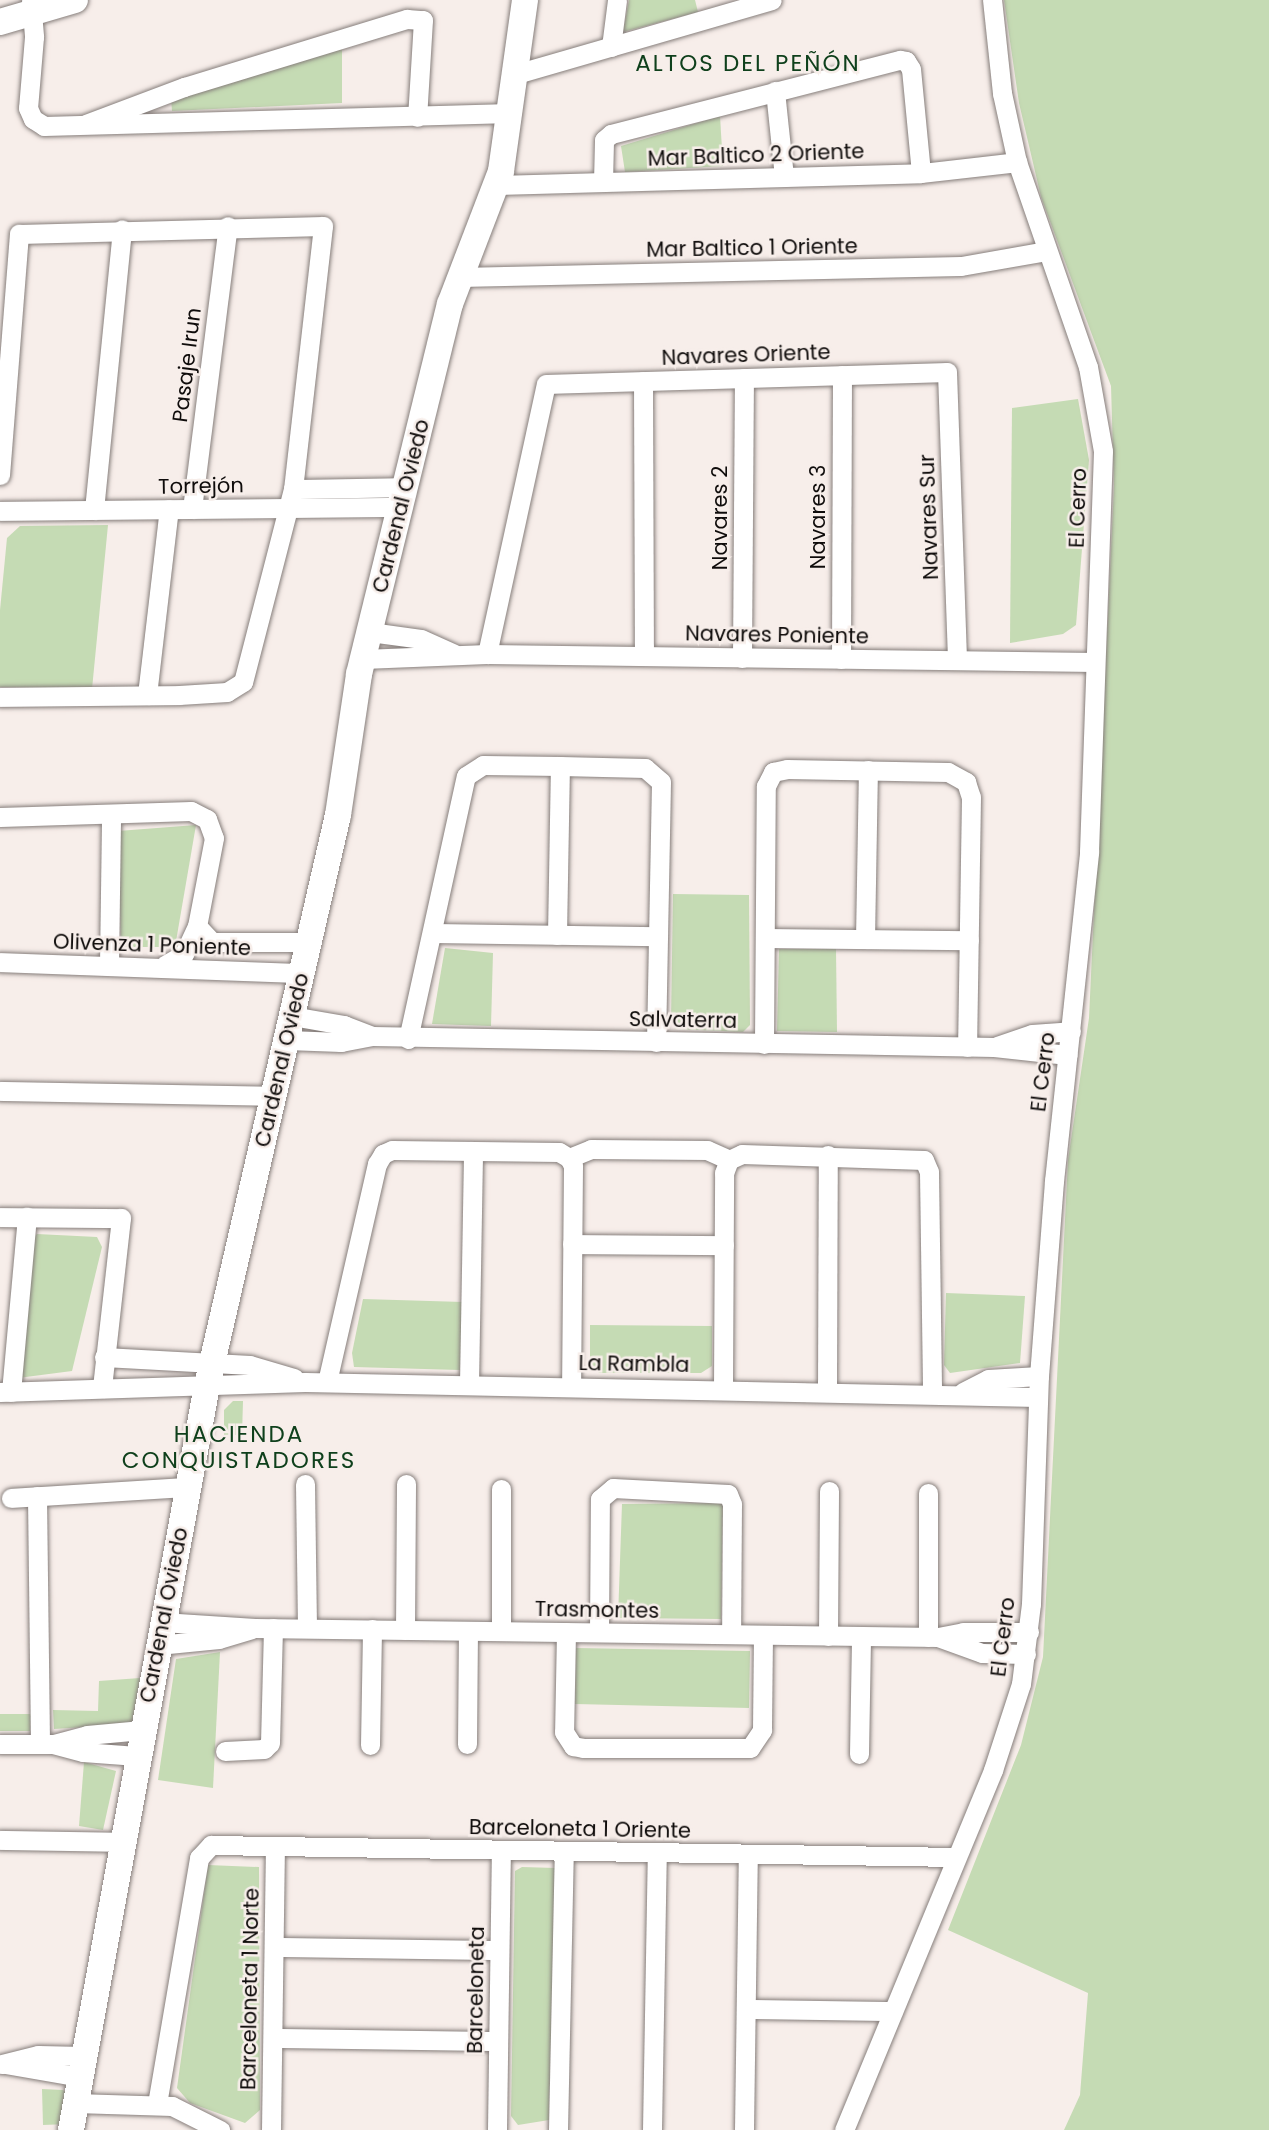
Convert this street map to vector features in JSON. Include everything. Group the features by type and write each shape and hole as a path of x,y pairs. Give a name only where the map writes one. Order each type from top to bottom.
{"street":[{"path":"0,22 32,6 75,0"},
{"name":"Cardenal Oviedo","path":"71,2130 137,1756 210,1373 338,815 363,659 459,277 496,185 511,113 525,0"},
{"path":"611,47 617,0"},
{"path":"516,74 748,3 772,0"},
{"name":"El Cerro","path":"844,2130 1004,1740 1026,1654 1038,1376 1089,852 1103,451 1088,367 1045,251 1017,162 1002,93 992,0"},
{"path":"32,6 30,114 44,126 511,113"},
{"path":"81,127 100,116 184,87 407,19 424,20 417,117"},
{"path":"603,182 606,136 775,91 906,61 911,69 921,173"},
{"path":"775,91 784,177"},
{"name":"Mar Baltico 2 Oriente","path":"496,185 921,173 1017,162"},
{"path":"0,475 19,234 228,226 323,226 293,489 243,682 227,692 0,697"},
{"name":"Pasaje Irun","path":"192,509 228,226"},
{"path":"94,510 122,229"},
{"name":"Mar Baltico 1 Oriente","path":"459,277 961,266 1045,251"},
{"name":"Navares Oriente","path":"487,654 546,384 947,372"},
{"name":"Navares Sur","path":"947,372 957,660"},
{"name":"Navares 3","path":"841,659 842,375"},
{"name":"Navares 2","path":"742,657 744,378"},
{"path":"643,381 644,656"},
{"path":"293,489 403,497"},
{"name":"Torrejón","path":"0,511 286,508 403,497"},
{"path":"147,695 169,509"},
{"name":"Navares Poniente","path":"370,632 421,639 459,656"},
{"name":"Navares Poniente","path":"363,659 487,654 1095,662"},
{"path":"408,1039 470,771 483,765 640,767 656,773 661,788 656,1042"},
{"path":"557,935 560,766"},
{"path":"865,939 868,770"},
{"path":"764,1044 766,786 773,772 868,770 948,772 966,782 971,797 967,1046"},
{"path":"0,817 191,811 207,819 214,838 197,926 184,954 165,965"},
{"path":"108,964 111,814"},
{"path":"197,926 212,942 310,942"},
{"path":"433,933 658,936"},
{"path":"765,938 969,940"},
{"name":"Olivenza 1 Poniente","path":"0,962 165,965 302,973"},
{"name":"Salvaterra","path":"289,1028 341,1042 372,1036 408,1039 967,1046 1068,1055"},
{"name":"Salvaterra","path":"993,1047 1032,1034 1071,1031"},
{"path":"0,1091 274,1096"},
{"path":"569,1158 591,1149 707,1150 729,1160"},
{"path":"469,1384 473,1151"},
{"path":"327,1382 377,1164 383,1154 559,1152 569,1158 573,1166 571,1386"},
{"path":"723,1388 724,1172 729,1160 742,1154 828,1155 924,1160 929,1172 932,1392"},
{"path":"827,1390 828,1155"},
{"path":"0,1217 121,1218 102,1388"},
{"path":"27,1217 5,1392 102,1388 210,1373"},
{"path":"572,1244 724,1245"},
{"path":"104,1357 210,1373"},
{"name":"La Rambla","path":"210,1373 305,1382 963,1392 1038,1397"},
{"name":"La Rambla","path":"963,1392 988,1379 1038,1376"},
{"path":"305,1484 307,1628"},
{"path":"405,1484 405,1630"},
{"path":"11,1498 188,1488"},
{"path":"599,1633 600,1499 613,1488 728,1494 732,1504 731,1634"},
{"path":"501,1489 501,1631"},
{"path":"828,1636 829,1491"},
{"path":"928,1493 933,1637"},
{"path":"37,1496 46,1744"},
{"path":"225,1751 264,1749 270,1743 264,1628"},
{"name":"Trasmontes","path":"160,1633 219,1639 264,1628 933,1637 963,1632 1029,1632"},
{"path":"370,1745 372,1629"},
{"path":"467,1744 468,1631"},
{"path":"566,1632 564,1732 568,1742 583,1748 622,1749 739,1750 754,1744 762,1730 763,1635"},
{"path":"859,1754 861,1636"},
{"name":"Trasmontes","path":"933,1637 982,1653 1026,1654"},
{"path":"46,1744 87,1735 142,1730"},
{"path":"0,1744 46,1744 83,1752 137,1756"},
{"path":"0,1840 122,1842"},
{"name":"Barceloneta 1 Oriente","path":"157,2104 199,1858 205,1849 218,1845 956,1857"},
{"name":"Barceloneta 1 Norte","path":"271,2130 275,1848"},
{"name":"Barceloneta","path":"497,2130 501,1851"},
{"path":"558,2130 564,1852"},
{"path":"652,2130 657,1853"},
{"path":"744,2130 748,1854"},
{"path":"274,1947 499,1950"},
{"path":"746,2009 893,2011"},
{"path":"273,2038 498,2041"},
{"path":"1,2064 80,2079 180,2109 220,2130"}],"green space":[{"path":"629,0 695,0 698,12 623,32"},
{"path":"1004,0 1269,0 1269,2130 1064,2130 1080,2095 1088,1993 948,1930 1021,1745 1043,1657 1068,1160 1089,1018 1114,486 1111,386 1041,197 1019,103"},
{"path":"342,49 342,103 172,111 171,99"},
{"path":"720,116 723,166 625,172 621,146"},
{"path":"1078,399 1089,460 1076,625 1063,634 1010,643 1012,408"},
{"path":"108,525 92,689 0,687 0,610 7,538 20,526"},
{"path":"196,825 175,947 121,947 118,831"},
{"path":"673,894 749,895 750,1025 743,1032 675,1029 671,1021"},
{"path":"445,948 493,953 491,1026 432,1024"},
{"path":"779,949 836,949 837,1032 777,1031"},
{"path":"37,1234 97,1237 102,1247 72,1371 18,1378 31,1240"},
{"path":"946,1293 1025,1296 1020,1363 950,1373 944,1365"},
{"path":"363,1299 463,1302 460,1370 354,1367 352,1353"},
{"path":"590,1325 712,1326 712,1366 701,1373 599,1373 590,1362"},
{"path":"233,1401 243,1401 242,1435 224,1435 224,1410"},
{"path":"723,1503 721,1619 618,1618 622,1504"},
{"path":"576,1648 750,1651 749,1708 575,1704"},
{"path":"220,1652 213,1788 158,1780 176,1659"},
{"path":"140,1678 132,1724 54,1729 53,1710 98,1711 99,1681"},
{"path":"0,1714 31,1714 30,1731 0,1731"},
{"path":"84,1762 116,1771 103,1830 79,1826"},
{"path":"208,1865 259,1867 260,2110 245,2123 190,2103 177,2088"},
{"path":"522,1867 555,1868 549,2120 518,2125 511,2116 515,1871"},
{"path":"42,2089 63,2090 74,2098 68,2124 43,2125"}],"district":[{"name":"ALTOS DEL PEÑÓN","path":"748,63"},
{"name":"HACIENDA CONQUISTADORES","path":"239,1447"}]}
